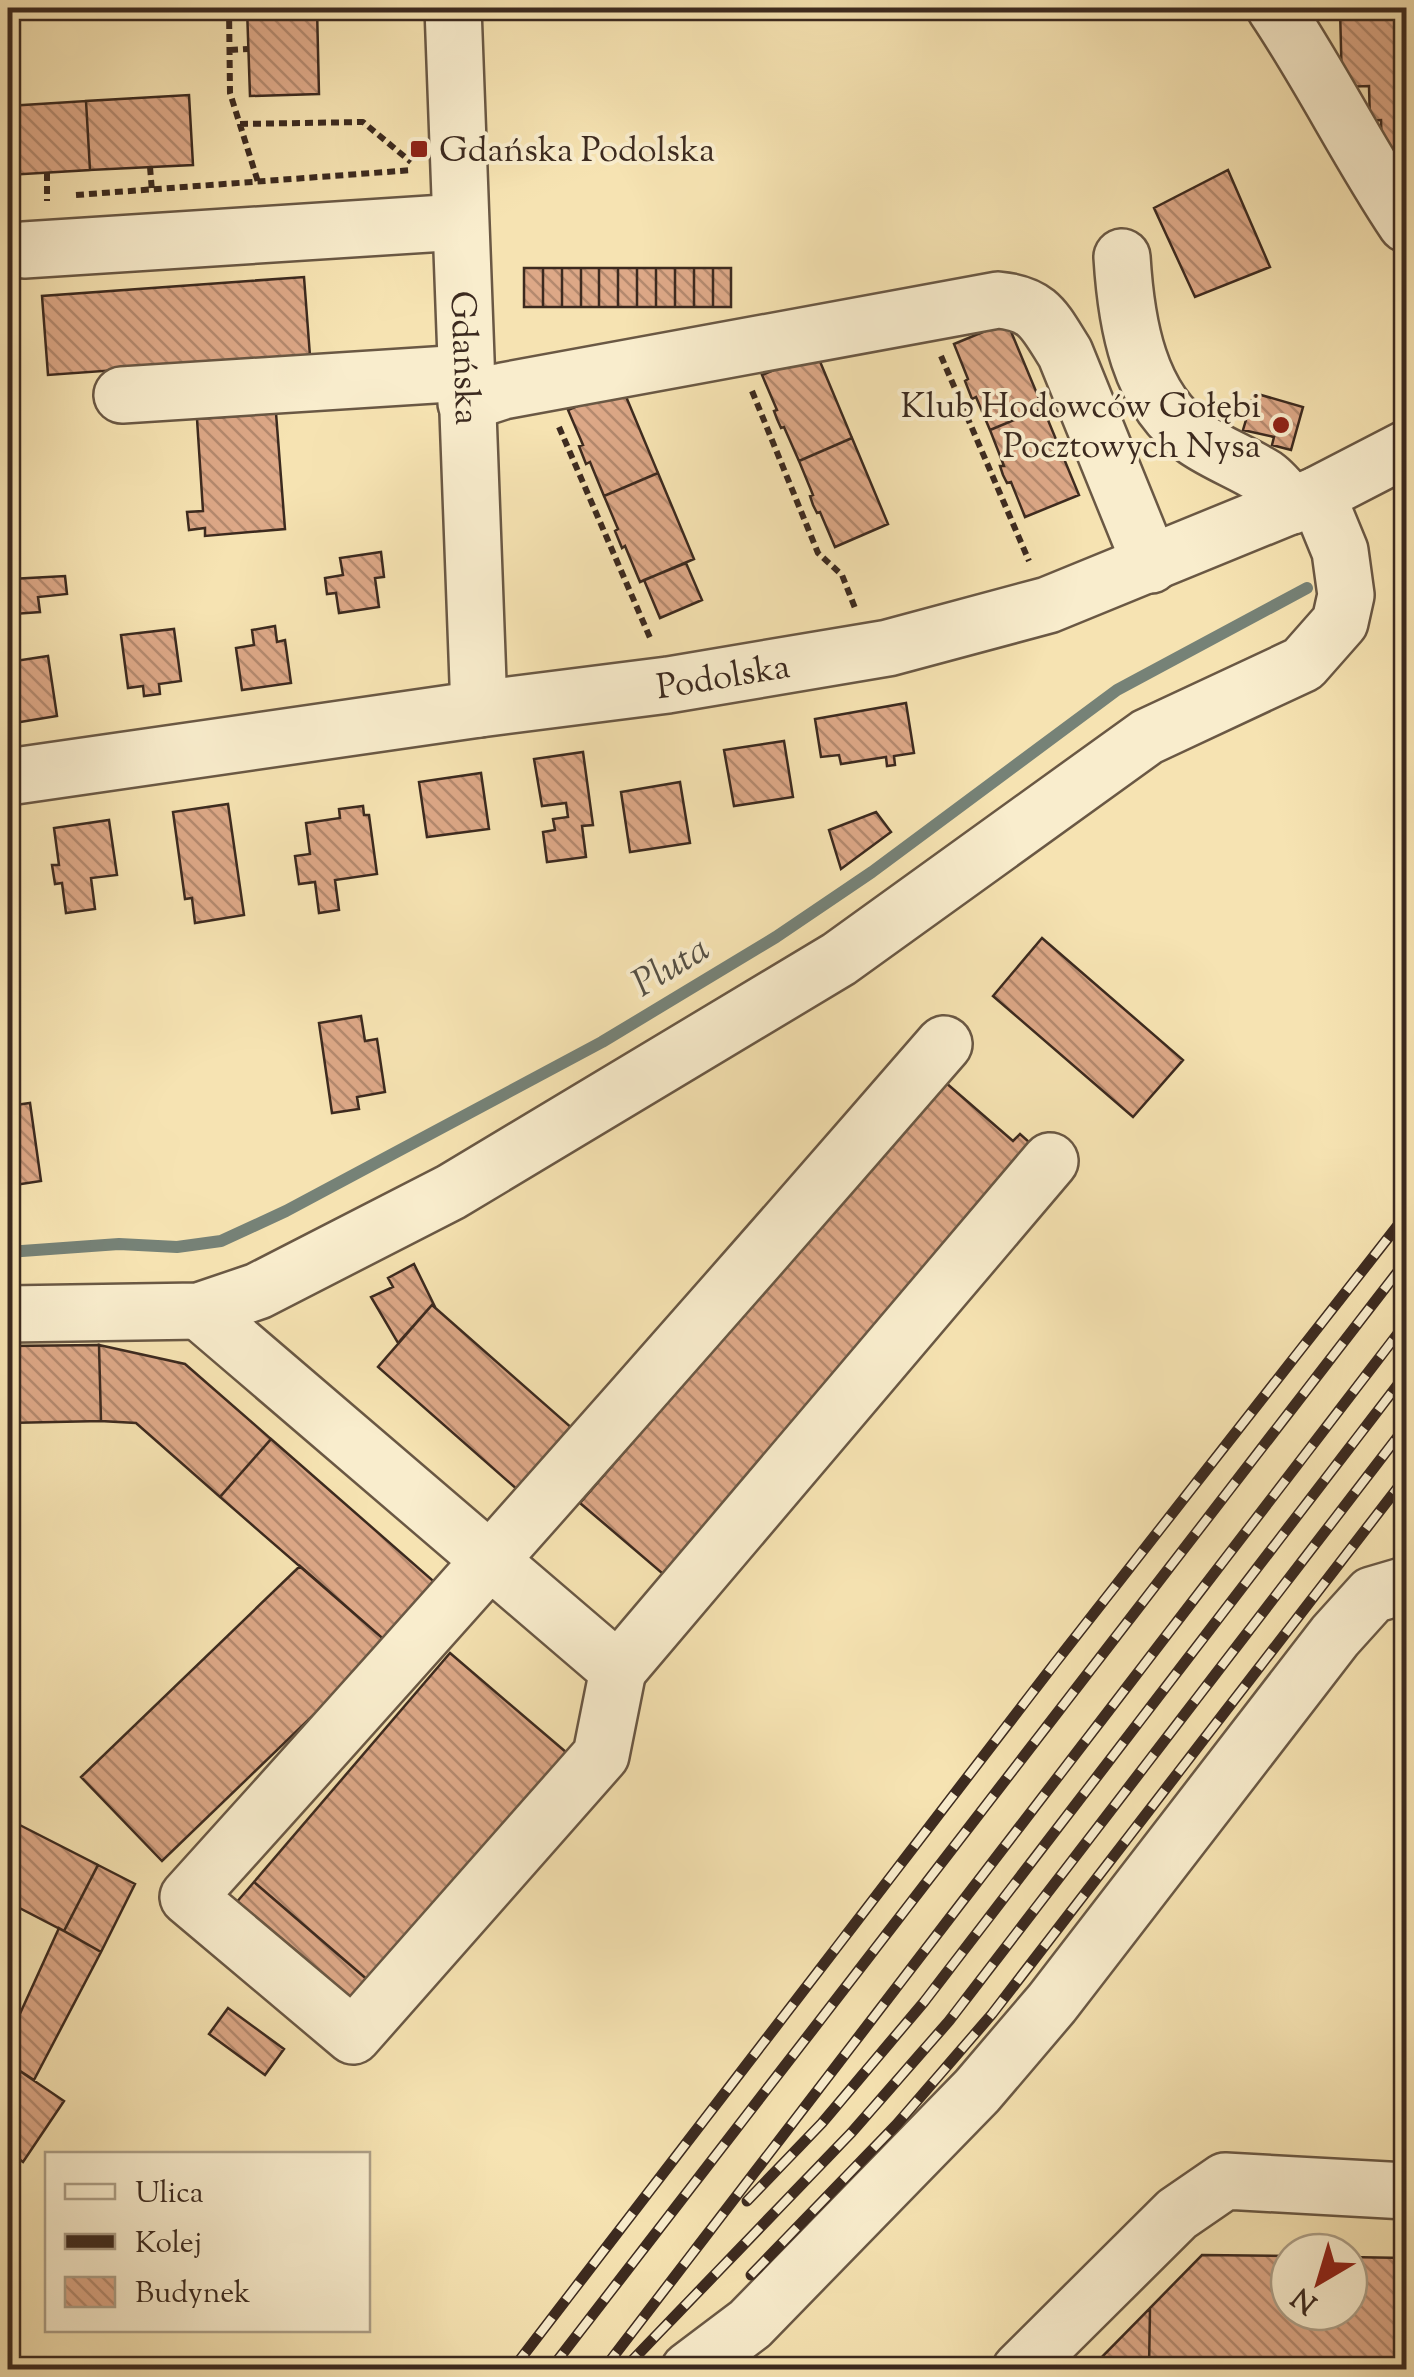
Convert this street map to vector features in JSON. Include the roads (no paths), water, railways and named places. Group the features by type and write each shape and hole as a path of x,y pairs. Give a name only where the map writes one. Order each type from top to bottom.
{"street":[{"name":"Gdańska","path":"454,8 479,709"},
{"path":"1275,8 1318,72 1376,179 1406,224"},
{"path":"26,224 306,232 460,222"},
{"path":"8,1314 198,1311 258,1291 451,1192 838,958 1147,737 1304,664 1340,622 1346,595 1340,551 1304,500 1194,438 1169,417 1154,394 1133,336 1122,257"},
{"path":"122,395 465,388 503,391 998,300 1022,302 1046,322 1065,353 1151,566"},
{"name":"Podolska","path":"8,778 668,685 873,651 1048,605 1151,566 1304,500 1406,449"},
{"path":"944,1044 491,1562 188,1897 352,2036 601,1755 618,1670 1050,1161"},
{"path":"198,1311 618,1670"},
{"path":"690,2370 750,2324 977,2092 1052,2003 1335,1636 1372,1595 1406,1585"},
{"path":"1020,2370 1177,2214 1225,2181 1406,2191"}],"waterway":[{"name":"Pluta","path":"8,1252 119,1244 177,1247 221,1241 286,1211 602,1042 776,937 872,872 1117,690 1307,588"}],"railway":[{"path":"512,2370 1055,1663 1406,1215"},
{"path":"550,2370 1406,1261"},
{"path":"603,2370 1406,1323"},
{"path":"747,2201 822,2123 924,2002 1406,1374"},
{"path":"623,2370 852,2132 949,2021 1406,1426"},
{"path":"751,2275 897,2124 992,2014 1406,1477"}],"place":[{"name":"Gdańska Podolska","path":"419,149"},
{"name":"Klub Hodowców Gołębi Pocztowych Nysa","path":"1281,425"}]}
